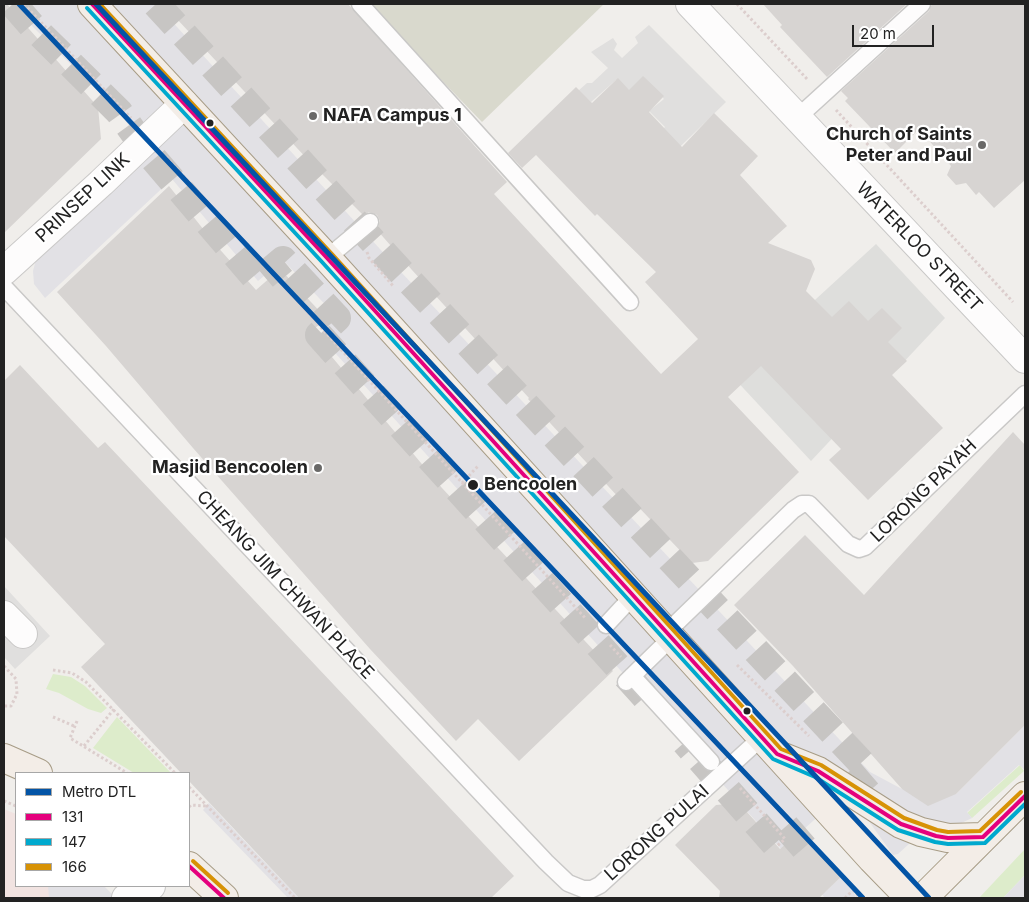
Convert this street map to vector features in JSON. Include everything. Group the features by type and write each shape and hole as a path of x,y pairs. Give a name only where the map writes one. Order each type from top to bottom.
{"main road":[{"path":"92,4 327,258 632,596 872,859 910,898"},
{"path":"769,746 818,771 901,824 921,832 948,838 984,837"},
{"path":"4,758 36,772"},
{"path":"923,898 1025,796"},
{"path":"190,867 224,898"}],"street":[{"name":"WATERLOO STREET","path":"690,4 1025,359"},
{"name":"PRINSEP LINK","path":"4,271 101,184 184,104"},
{"path":"4,615 23,634"},
{"path":"126,898 149,887"}],"lane":[{"path":"360,4 376,29 630,302"},
{"path":"797,118 922,4"},
{"path":"327,258 370,222"},
{"name":"CHEANG JIM CHWAN PLACE","path":"4,287 546,862"},
{"name":"LORONG PAYAH","path":"669,636 793,510 802,504 809,504 848,544 859,549 866,547 1025,394"},
{"path":"601,630 632,596"},
{"path":"669,636 631,677 711,762"},
{"name":"LORONG PULAI","path":"546,862 568,883 576,887 592,889 600,885 725,771 769,746"}],"path":[{"path":"24,4 133,121"},
{"path":"737,4 1018,308"},
{"path":"160,150 601,630 631,677"},
{"path":"4,666 16,679 17,694 11,706 4,706"},
{"path":"53,670 72,673 86,682 174,772"},
{"path":"84,746 114,709"},
{"path":"54,717 74,726"},
{"path":"77,721 70,738 125,772"},
{"path":"725,771 785,839 777,846"},
{"path":"190,789 295,898"},
{"path":"190,806 206,806"},
{"path":"845,898 852,892 860,898"}],"shaded area":[{"path":"13,4 156,4 401,272 870,772 902,789 956,794 1025,725 1025,770 1019,765 967,812 972,818 955,826 922,823 852,786 784,847 825,892 843,875 853,889 856,898 825,898 319,335 337,317 283,260 258,281 172,179 45,298 34,284 33,271 37,256 147,151 119,112 33,27"},
{"path":"368,4 604,4 482,122"},
{"path":"649,25 726,102 653,173 640,152 665,127 649,111 664,99 643,77 628,92 616,80 591,102 578,91 587,83 592,83 608,68 591,52 613,38 617,44 614,50 622,58 638,43 635,37"},
{"path":"876,244 945,318 811,461 732,376"},
{"path":"4,586 50,636 15,669 4,657"},
{"path":"209,803 299,898 288,898 203,810"},
{"path":"858,806 911,840 910,843 898,854 893,855"},
{"path":"4,809 15,814 15,887 64,887 62,898 4,898"},
{"path":"1025,875 1025,898 1003,898"},
{"path":"48,887 105,887 113,895 111,898 49,898"}],"green space":[{"path":"53,674 71,677 85,686 107,708 101,713 88,709 59,693 46,689"},
{"path":"117,717 170,772 132,772 93,748"},
{"path":"1020,765 1024,771 972,818 967,813"},
{"path":"1025,849 1025,875 1003,898 979,898"}],"building":[{"path":"4,4 7,4 98,107 101,139 4,233"},
{"path":"163,4 348,4 507,182 494,194 661,374 698,339 645,282 656,272 597,214 595,216 536,155 522,168 508,153 576,87 592,103 618,78 629,90 643,76 664,96 649,112 682,147 714,113 758,156 740,175 787,226 768,243 811,260 815,269 806,291 832,317 849,301 868,321 882,308 902,328 888,342 907,361 892,375 943,428 868,500 829,460 841,449 761,366 728,397 799,472 708,561 692,563 626,494 620,499 528,399 377,230 380,221 377,215 369,212 363,215 310,162"},
{"path":"763,4 907,4 827,77 780,27 782,25"},
{"path":"932,4 1025,4 1025,180 994,208 979,192 976,195 966,183 956,185 947,175 951,166 919,129 895,153 845,101 848,98 841,91 929,11"},
{"path":"169,186 215,244 256,290 280,269 326,318 311,332 442,488 613,671 519,761 478,719 456,741 370,649 57,292"},
{"path":"20,365 98,448 105,442 514,876 491,898 299,898 190,782 190,772 180,772 81,667 105,644 4,536 4,381"},
{"path":"1013,432 1025,445 1025,725 956,794 928,806 902,789 793,666 734,605 805,535 864,595"},
{"path":"739,803 780,849 802,830 843,875 819,898 719,898 720,891 675,845 716,805"}],"tunnel":[{"path":"13,4 33,27 119,112 147,151 258,281 283,260 337,318 319,335 648,700"},
{"path":"156,4 401,272 870,772 780,850 685,742"}],"metro line":[{"name":"DTL","path":"19,4 863,898"},
{"name":"DTL","path":"96,4 929,898"}],"transit line":[{"name":"131","path":"92,4 327,258 777,754 818,771 901,824 936,836 948,838 983,837 1025,796"},
{"name":"166","path":"100,4 332,254 781,749 821,765 904,818 948,832 980,831 1021,792"},
{"name":"147","path":"87,8 322,262 773,759 815,777 898,830 935,842 948,844 985,843 1025,804"},
{"name":"166","path":"193,861 228,893"},
{"name":"131","path":"190,867 224,898"}],"place":[{"name":"NAFA Campus 1","path":"313,116"},
{"name":"Church of Saints Peter and Paul","path":"982,145"},
{"name":"Masjid Bencoolen","path":"318,468"},
{"name":"Bencoolen","path":"473,485"}]}
